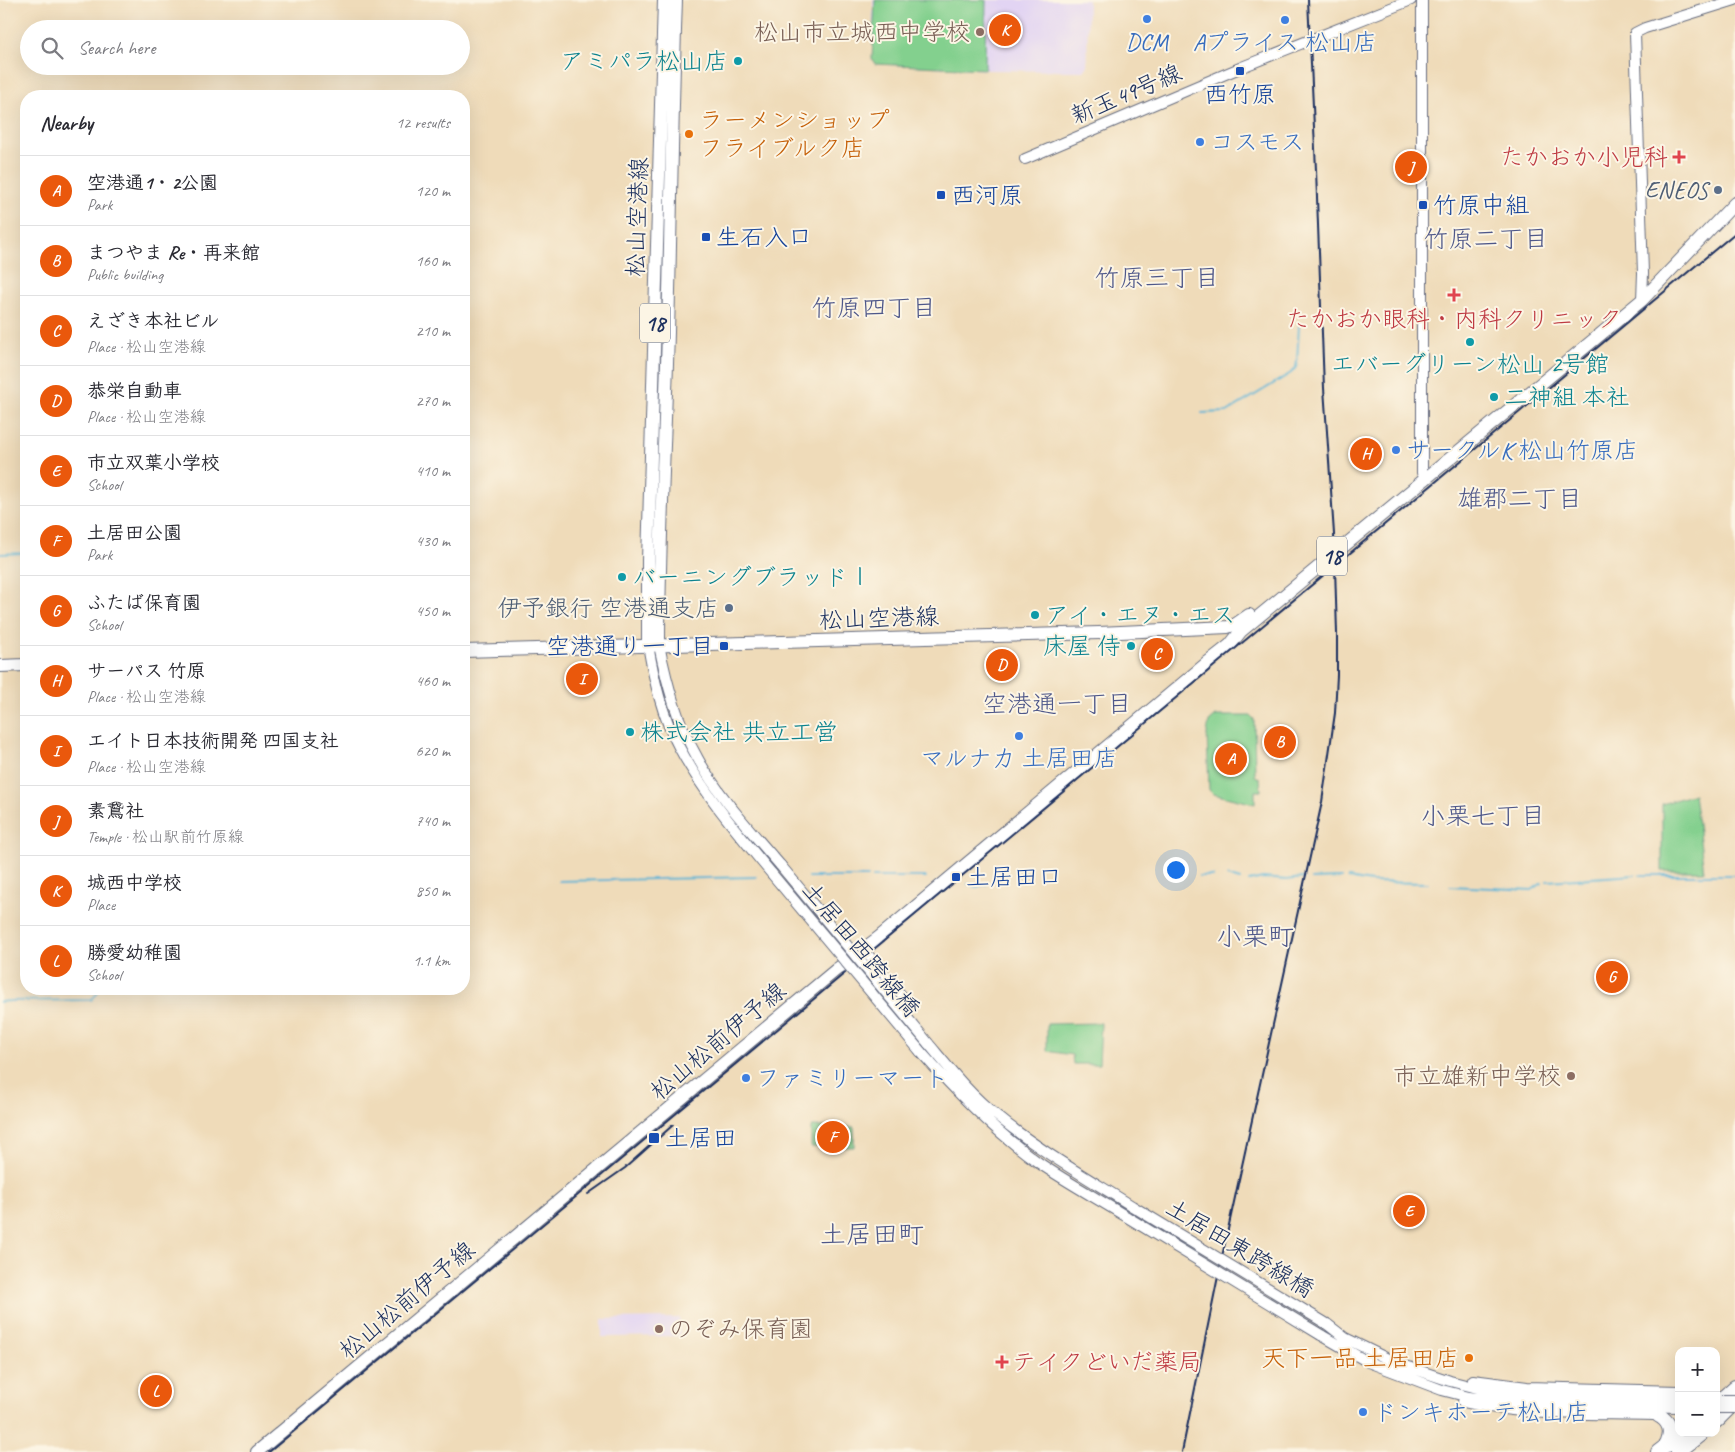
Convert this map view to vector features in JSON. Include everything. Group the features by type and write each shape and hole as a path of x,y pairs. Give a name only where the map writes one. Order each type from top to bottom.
{"highway":[{"path":"1720,1402 1735,1387"},
{"path":"1720,1417 1735,1401"},
{"path":"1658,1415 1664,1418 1670,1426 1668,1450"},
{"path":"1668,1450 1679,1437"},
{"path":"1668,1450 1694,1437"}],"main road":[{"name":"松山空港線","path":"654,645 648,561 664,0"},
{"name":"松山空港線","path":"654,645 660,561 666,389 669,207 676,0"},
{"name":"18","path":"1232,633 1425,476 1446,463 1642,300 1735,203"},
{"name":"松山空港線","path":"470,652 1154,630 1200,631"},
{"name":"松山空港線","path":"1099,633 1117,636 1200,631"},
{"path":"1200,631 1232,633"},
{"name":"松山松前伊予線","path":"257,1452 1207,663 1232,633"},
{"path":"0,666 20,665"}],"street":[{"name":"新玉49号線","path":"1025,159 1242,67 1411,0"},
{"path":"1422,0 1425,223"},
{"path":"1425,476 1424,322 1427,0"},
{"path":"1642,300 1643,277 1635,33 1645,28 1735,0"},
{"name":"土居田西跨線橋","path":"654,645 675,708 698,759 725,798 780,866 928,1043 961,1081 996,1115 1047,1153 1132,1206"},
{"name":"土居田西跨線橋","path":"654,645 653,673 663,709 678,746 716,806 772,874 953,1088 992,1126 1039,1163 1127,1217"},
{"path":"863,948 910,1006"},
{"name":"土居田東跨線橋","path":"1132,1206 1327,1324"},
{"name":"土居田東跨線橋","path":"1127,1217 1368,1362"},
{"path":"1327,1324 1396,1358 1424,1368 1485,1382 1527,1387 1675,1391"},
{"path":"1327,1324 1345,1338 1394,1362 1485,1390 1602,1402 1675,1407"},
{"path":"1368,1362 1442,1390 1469,1397 1511,1403 1675,1399"},
{"path":"1368,1362 1389,1374 1443,1397 1485,1407 1543,1413 1658,1415"},
{"path":"1720,1400 1735,1401"},
{"path":"1720,1406 1735,1408"}],"shaded area":[{"name":"松山市立城西中学校","path":"873,0 1088,0 1087,67 1084,71 990,70 875,64 872,59"},
{"path":"680,1318 680,1336 602,1337 602,1319"}],"green space":[{"path":"875,0 986,0 985,69 875,64 872,59"},
{"path":"1216,716 1251,716 1254,719 1255,776 1260,778 1261,791 1255,791 1255,804 1213,794 1209,790 1207,733 1209,722"},
{"path":"1694,794 1704,871 1662,871 1662,804"},
{"path":"1101,1023 1099,1064 1073,1064 1072,1055 1047,1051 1047,1024"},
{"path":"811,1127 854,1127 854,1147 811,1147"}],"waterway":[{"path":"1202,413 1227,412 1291,373 1296,367 1297,362 1299,326"},
{"path":"0,554 20,553"},
{"path":"1547,881 1635,875"},
{"path":"1640,875 1735,875"},
{"path":"1199,876 1213,876"},
{"path":"1227,876 1240,880"},
{"path":"559,881 756,877"},
{"path":"809,877 868,877"},
{"path":"873,877 926,877"},
{"path":"1249,881 1263,878 1286,880 1303,878"},
{"path":"1312,879 1342,878"},
{"path":"1348,878 1371,882 1428,883"},
{"path":"1450,886 1532,890 1542,883"},
{"path":"968,884 976,887 987,884"},
{"path":"0,1002 91,1000 96,995"}],"railway":[{"path":"1182,1452 1223,1252 1322,802 1335,713 1337,633 1334,534 1324,388 1308,0"},
{"path":"269,1452 1735,233"},
{"path":"588,1194 625,1168 673,1125"}],"place":[{"name":"DCM","path":"1147,19"},
{"name":"Aプライス 松山店","path":"1285,20"},
{"name":"城西中学校","path":"1005,30"},
{"name":"松山市立城西中学校","path":"980,32"},
{"name":"アミパラ松山店","path":"738,61"},
{"name":"西竹原","path":"1240,71"},
{"name":"ラーメンショップ フライブルク店","path":"689,134"},
{"name":"コスモス","path":"1200,142"},
{"name":"たかおか小児科","path":"1679,157"},
{"name":"素鵞社","path":"1411,167"},
{"name":"ENEOS","path":"1718,190"},
{"name":"西河原","path":"941,195"},
{"name":"竹原中組","path":"1423,205"},
{"name":"生石入口","path":"706,237"},
{"name":"たかおか眼科・内科クリニック","path":"1454,295"},
{"name":"エバーグリーン松山 2号館","path":"1470,342"},
{"name":"二神組 本社","path":"1494,397"},
{"name":"サークルK 松山竹原店","path":"1396,450"},
{"name":"サーパス 竹原","path":"1366,454"},
{"name":"バーニングブラッドⅠ","path":"622,577"},
{"name":"伊予銀行 空港通支店","path":"729,608"},
{"name":"アイ・エヌ・エス","path":"1035,615"},
{"name":"空港通り一丁目","path":"724,646"},
{"name":"床屋 侍","path":"1131,646"},
{"name":"えざき本社ビル","path":"1157,654"},
{"name":"恭栄自動車","path":"1002,665"},
{"name":"エイト日本技術開発 四国支社","path":"582,679"},
{"name":"株式会社 共立工営","path":"630,732"},
{"name":"マルナカ 土居田店","path":"1019,736"},
{"name":"まつやま Re・再来館","path":"1280,742"},
{"name":"空港通1・2公園","path":"1231,759"},
{"name":"土居田口","path":"956,877"},
{"name":"ふたば保育園","path":"1612,977"},
{"name":"市立雄新中学校","path":"1571,1076"},
{"name":"ファミリーマート","path":"746,1078"},
{"name":"土居田公園","path":"833,1137"},
{"name":"土居田","path":"654,1138"},
{"name":"市立双葉小学校","path":"1409,1211"},
{"name":"のぞみ保育園","path":"659,1329"},
{"name":"天下一品 土居田店","path":"1469,1358"},
{"name":"テイクどいだ薬局","path":"1002,1362"},
{"name":"勝愛幼稚園","path":"156,1391"},
{"name":"ドンキホーテ松山店","path":"1363,1412"}],"district":[{"name":"竹原二丁目","path":"1486,238"},
{"name":"竹原三丁目","path":"1157,277"},
{"name":"竹原四丁目","path":"874,307"},
{"name":"雄郡二丁目","path":"1520,498"},
{"name":"空港通一丁目","path":"1057,703"},
{"name":"小栗七丁目","path":"1483,815"},
{"name":"小栗町","path":"1255,936"},
{"name":"土居田町","path":"872,1234"}]}
